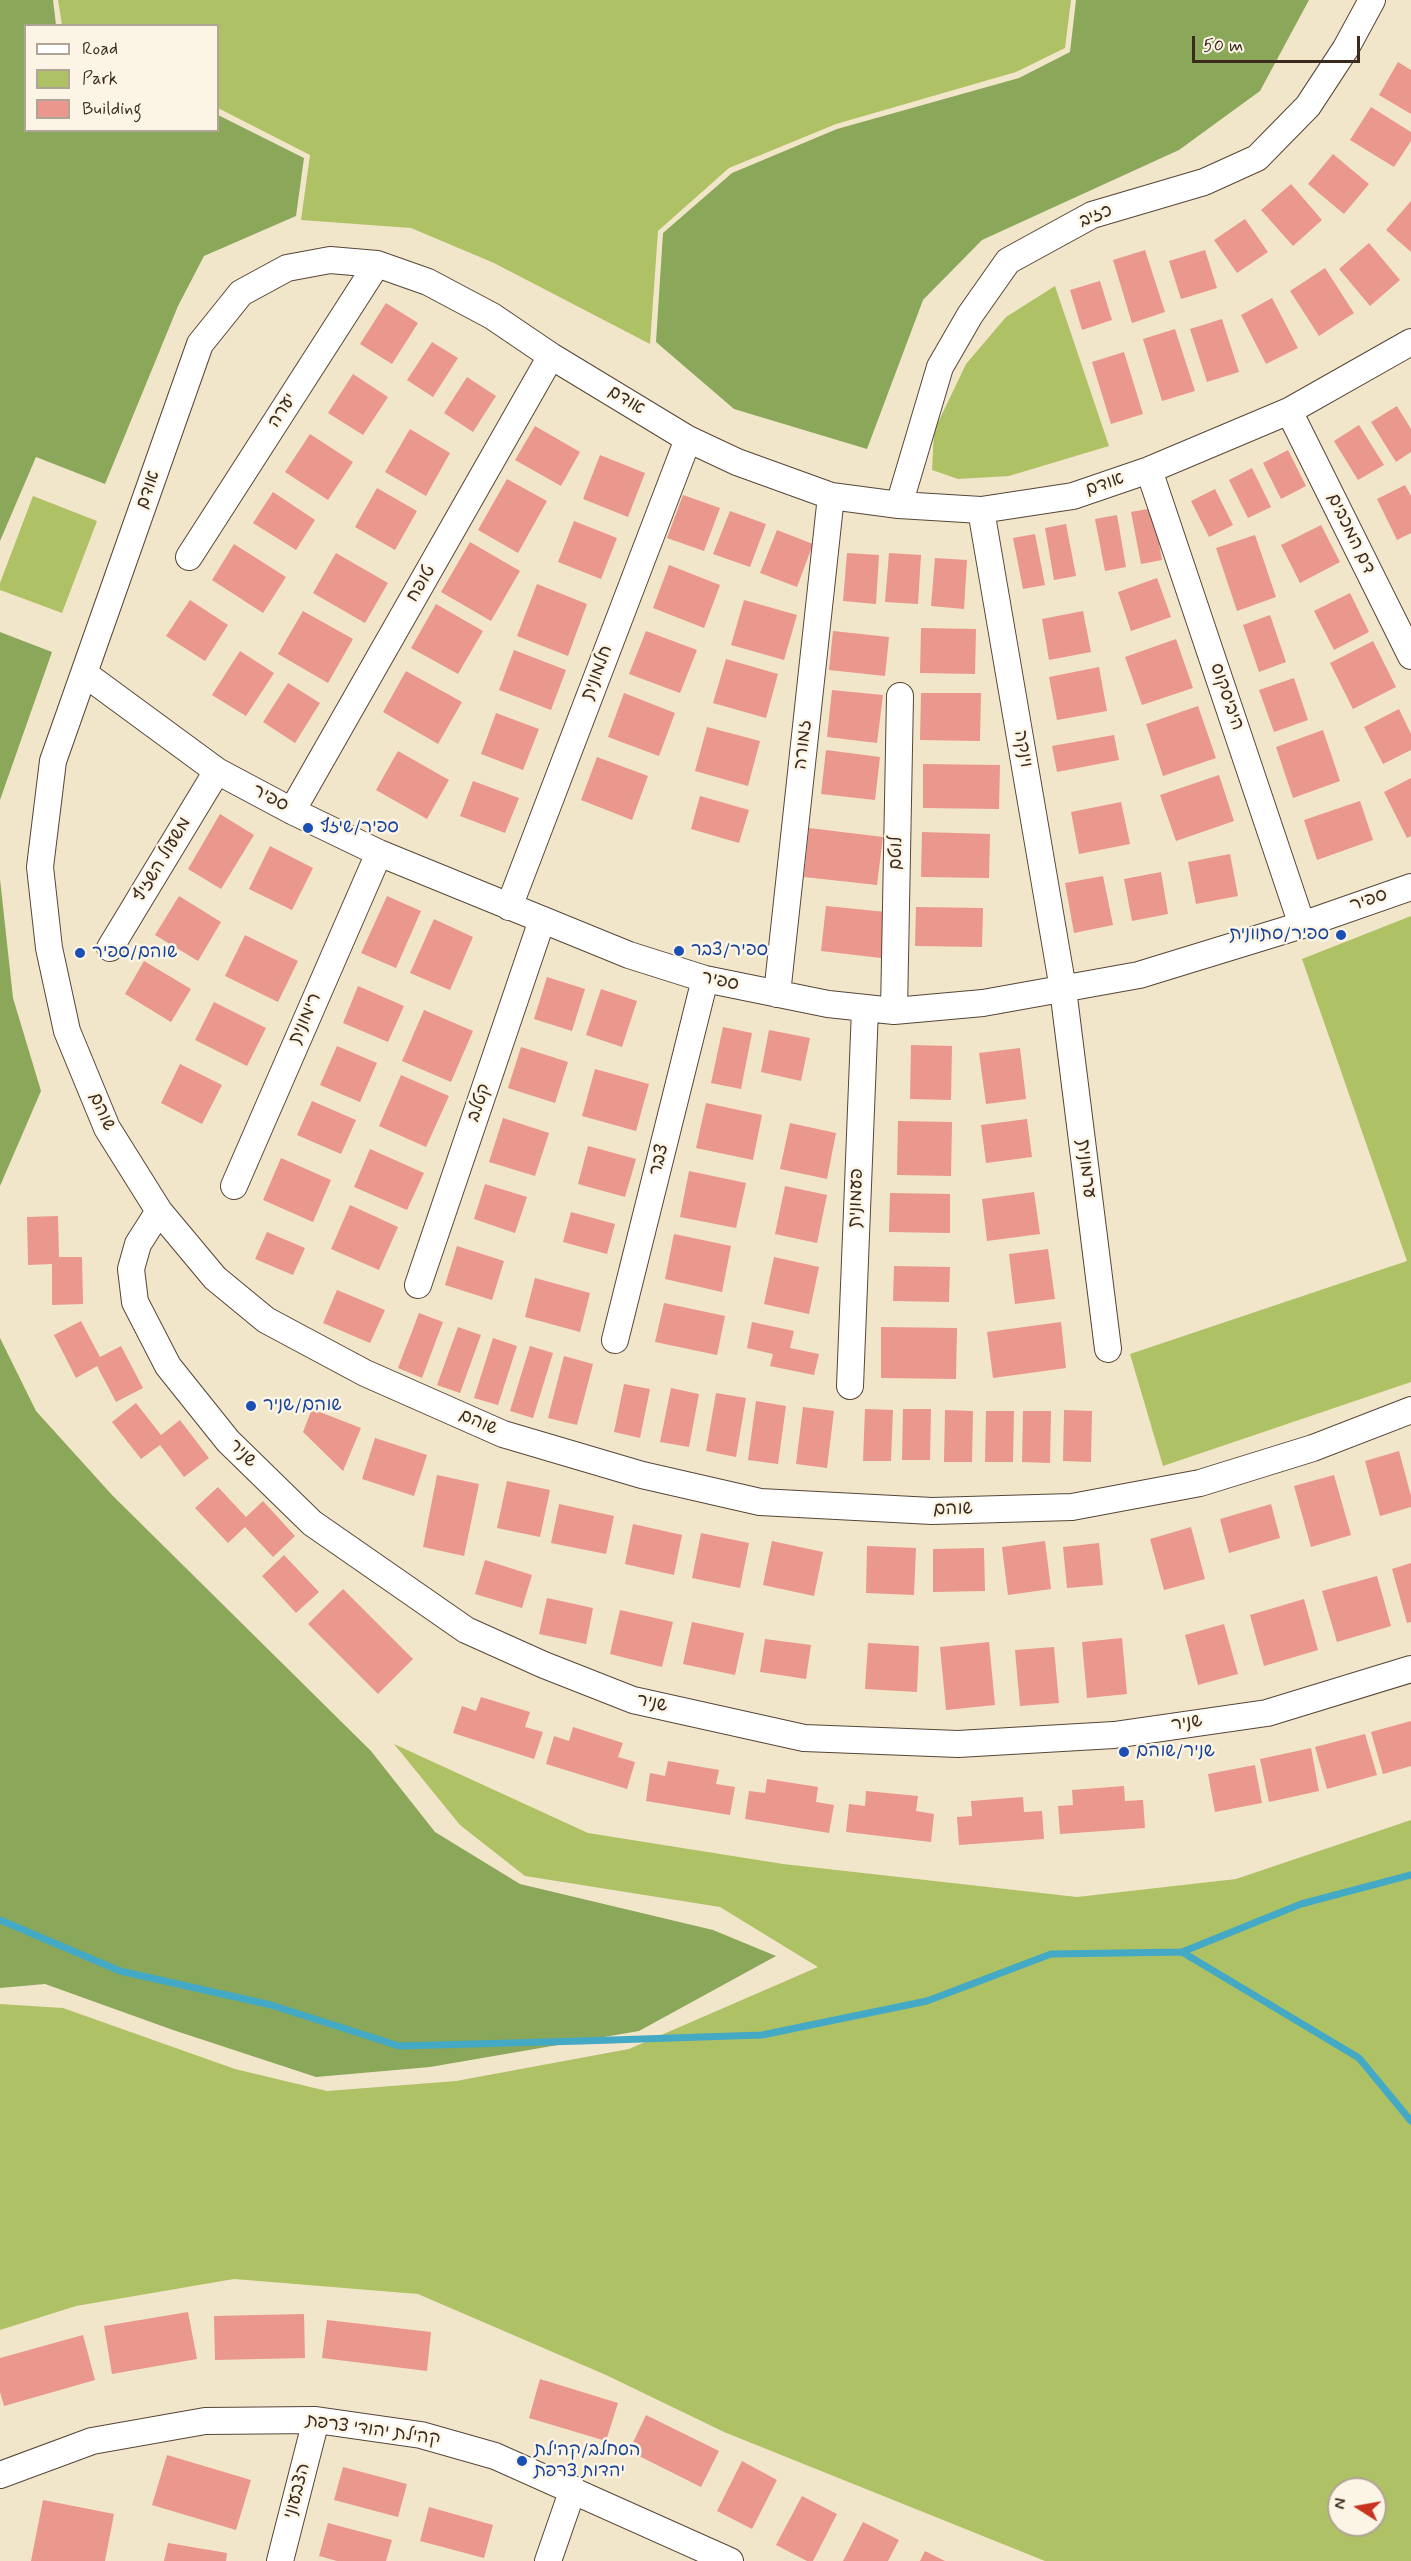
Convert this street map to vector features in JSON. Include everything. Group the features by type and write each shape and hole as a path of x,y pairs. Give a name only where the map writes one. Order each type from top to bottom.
{"street":[{"name":"כזיב","path":"899,505 940,367 970,315 1008,261 1092,215 1204,182 1257,158 1308,106 1346,48 1372,0"},
{"name":"אודם","path":"85,674 200,344 241,293 287,268 330,260 377,264 428,282 492,316 551,356 688,439 737,462 831,496 899,505 981,510 1073,496 1149,470 1289,411 1411,342"},
{"name":"יערה","path":"189,557 377,264"},
{"name":"טופח","path":"292,811 551,356"},
{"name":"דם המכבים","path":"1289,411 1411,656"},
{"name":"חלמונית","path":"509,907 688,439"},
{"name":"היביסקוס","path":"1149,470 1302,925"},
{"name":"זמורה","path":"777,994 831,496"},
{"name":"וינקה","path":"981,510 1063,989"},
{"name":"ספיר","path":"85,674 217,771 292,811 379,853 629,955 705,979 865,1009 894,1011 983,1003 1139,975 1302,925 1411,887"},
{"name":"שוהם","path":"85,674 53,761 40,867 49,948 67,1031 107,1128 159,1211 216,1278 266,1320 365,1373 503,1434 642,1475 760,1502 932,1511 1072,1507 1200,1484 1313,1448 1411,1410"},
{"name":"לוטם","path":"894,1011 900,696"},
{"name":"משעול השזיף","path":"110,948 217,771"},
{"name":"רימונית","path":"234,1186 379,853"},
{"name":"קטלב","path":"418,1285 542,920"},
{"name":"צבר","path":"615,1341 705,979"},
{"name":"ערמונית","path":"1063,989 1108,1349"},
{"name":"פעמונית","path":"850,1386 865,1009"},
{"name":"שניר","path":"159,1211 138,1244 131,1269 135,1302 168,1366 228,1441 312,1522 465,1630 544,1665 633,1700 804,1738 958,1744 1114,1735 1266,1713 1411,1669"},
{"name":"קהילת יהודי צרפת","path":"0,2475 92,2441 205,2421 316,2420 421,2435 495,2456 730,2561"},
{"name":"הצבעוני","path":"280,2561 316,2420"},
{"path":"548,2561 573,2489"}],"green space":[{"path":"0,0 53,0 56,24 24,24 24,132 219,132 219,116 304,158 296,216 204,256 178,306 105,484 36,457 0,541"},
{"path":"58,0 1071,0 1065,48 1016,72 836,124 729,168 658,231 650,344 494,263 411,228 301,220 310,155 219,109 219,24 62,24"},
{"path":"1076,0 1309,0 1260,91 1179,150 982,240 923,300 867,449 734,409 656,342 663,233 732,173 837,129 1019,78 1070,52"},
{"path":"1055,286 1109,446 1009,476 958,479 932,470 934,431 966,364 1006,317"},
{"path":"33,496 97,521 62,613 0,590 0,583"},
{"path":"0,632 52,652 0,800"},
{"path":"0,879 13,998 41,1091 0,1186"},
{"path":"1411,916 1411,1382 1163,1466 1130,1354 1407,1261 1302,959"},
{"path":"0,1338 36,1411 112,1495 371,1751 435,1832 520,1884 713,1930 776,1956 639,2031 430,2067 316,2077 173,2030 45,1984 0,1988"},
{"path":"394,1744 588,1833 783,1864 1077,1897 1236,1879 1411,1820 1411,2561 1045,2561 724,2432 606,2375 418,2294 234,2279 76,2306 0,2330 0,2004 63,2008 235,2069 327,2091 456,2081 629,2049 818,1967 720,1907 525,1876 460,1825"}],"building":[{"path":"1398,62 1411,70 1411,114 1379,95"},
{"path":"1371,107 1411,132 1411,141 1394,167 1350,140"},
{"path":"1333,154 1369,184 1344,214 1308,184"},
{"path":"1291,184 1322,220 1293,246 1261,210"},
{"path":"1411,201 1411,252 1386,230"},
{"path":"1245,219 1268,252 1237,273 1214,240"},
{"path":"1369,243 1400,280 1370,306 1339,269"},
{"path":"1145,250 1165,312 1132,323 1113,260"},
{"path":"1205,250 1217,288 1181,299 1169,261"},
{"path":"1325,268 1354,313 1319,336 1290,291"},
{"path":"1100,281 1112,320 1082,330 1070,290"},
{"path":"1272,298 1298,348 1266,364 1241,315"},
{"path":"386,303 418,323 392,364 360,344"},
{"path":"1222,319 1239,372 1207,382 1190,329"},
{"path":"1175,329 1195,391 1162,401 1143,339"},
{"path":"432,342 458,358 433,397 407,380"},
{"path":"1124,352 1143,414 1111,424 1092,362"},
{"path":"353,374 388,397 363,435 328,413"},
{"path":"467,377 496,396 473,432 444,413"},
{"path":"1397,406 1411,429 1411,452 1396,462 1371,422"},
{"path":"1359,425 1384,465 1358,480 1334,441"},
{"path":"535,426 580,452 561,486 515,460"},
{"path":"410,429 450,453 426,496 385,472"},
{"path":"310,434 353,462 328,500 285,472"},
{"path":"1288,450 1306,486 1281,499 1263,463"},
{"path":"600,455 645,473 628,517 583,499"},
{"path":"1252,468 1271,507 1248,518 1229,480"},
{"path":"507,479 547,501 518,553 478,530"},
{"path":"1405,485 1411,496 1411,533 1397,540 1377,499"},
{"path":"377,488 417,511 395,550 355,527"},
{"path":"1215,489 1233,525 1209,537 1191,501"},
{"path":"273,492 315,520 296,550 253,523"},
{"path":"683,495 720,508 704,551 667,538"},
{"path":"1153,508 1162,560 1141,564 1131,512"},
{"path":"730,511 766,524 750,567 713,554"},
{"path":"1117,515 1126,567 1105,571 1095,519"},
{"path":"574,521 617,538 601,579 558,562"},
{"path":"1066,524 1076,576 1054,580 1045,528"},
{"path":"1321,525 1340,562 1300,583 1281,545"},
{"path":"777,530 813,544 797,587 760,573"},
{"path":"1035,534 1045,585 1023,589 1013,538"},
{"path":"1255,535 1276,597 1237,611 1216,548"},
{"path":"470,542 520,571 491,621 441,592"},
{"path":"234,544 286,577 263,613 212,580"},
{"path":"336,553 388,583 365,623 313,593"},
{"path":"847,553 879,555 876,604 843,601"},
{"path":"889,553 921,555 918,604 885,602"},
{"path":"935,558 967,560 964,609 931,606"},
{"path":"669,565 720,585 704,628 653,608"},
{"path":"1157,578 1171,617 1131,631 1118,592"},
{"path":"537,584 587,604 568,656 517,636"},
{"path":"1350,593 1369,632 1334,650 1314,611"},
{"path":"190,600 228,625 205,661 166,636"},
{"path":"744,600 797,615 784,660 731,645"},
{"path":"436,604 483,631 458,674 411,648"},
{"path":"303,611 353,639 328,683 278,654"},
{"path":"1083,611 1091,652 1049,660 1042,619"},
{"path":"1270,615 1286,662 1259,672 1243,625"},
{"path":"921,628 976,629 975,674 920,673"},
{"path":"646,631 697,650 680,693 629,674"},
{"path":"833,631 889,637 885,676 829,670"},
{"path":"1176,639 1193,688 1142,705 1125,657"},
{"path":"1373,641 1396,687 1353,709 1330,663"},
{"path":"514,650 566,670 551,710 499,690"},
{"path":"240,651 274,673 246,716 212,695"},
{"path":"726,659 778,674 766,718 713,703"},
{"path":"1099,667 1107,711 1057,720 1049,677"},
{"path":"406,671 462,702 438,744 383,712"},
{"path":"1294,678 1308,720 1274,732 1259,690"},
{"path":"288,683 320,703 295,743 263,722"},
{"path":"832,690 883,695 877,743 827,737"},
{"path":"624,693 675,713 659,756 608,737"},
{"path":"921,693 981,693 980,741 920,740"},
{"path":"1198,706 1216,758 1163,776 1146,724"},
{"path":"1399,709 1411,734 1411,750 1383,764 1364,727"},
{"path":"496,713 539,729 523,770 481,754"},
{"path":"707,727 760,741 748,786 695,771"},
{"path":"1323,730 1340,781 1293,798 1276,747"},
{"path":"1114,735 1119,760 1057,772 1052,746"},
{"path":"826,750 880,757 875,800 821,794"},
{"path":"398,751 449,780 427,819 376,790"},
{"path":"597,757 648,776 632,820 581,800"},
{"path":"923,764 1000,765 999,809 923,808"},
{"path":"1219,775 1234,821 1176,841 1160,795"},
{"path":"1411,778 1411,836 1407,838 1384,792"},
{"path":"473,781 519,798 505,833 460,816"},
{"path":"700,796 749,810 739,843 691,829"},
{"path":"1360,801 1373,840 1317,860 1304,820"},
{"path":"1121,802 1130,844 1079,854 1071,812"},
{"path":"220,814 254,835 221,889 188,869"},
{"path":"809,828 883,837 877,885 804,877"},
{"path":"922,832 990,834 989,878 921,877"},
{"path":"270,846 313,868 292,910 249,889"},
{"path":"1230,854 1238,896 1196,904 1188,862"},
{"path":"1161,872 1168,914 1132,921 1124,879"},
{"path":"1103,876 1113,925 1074,933 1065,883"},
{"path":"179,896 221,922 198,961 155,935"},
{"path":"387,896 421,911 396,968 361,953"},
{"path":"826,906 886,912 881,958 821,951"},
{"path":"916,907 983,908 982,947 915,946"},
{"path":"434,919 473,937 450,990 410,973"},
{"path":"245,935 298,961 278,1002 225,976"},
{"path":"144,961 191,989 171,1022 125,994"},
{"path":"547,977 585,989 572,1031 534,1019"},
{"path":"358,986 404,1006 388,1042 343,1023"},
{"path":"601,989 637,1001 622,1047 586,1035"},
{"path":"214,1002 266,1028 247,1066 195,1040"},
{"path":"424,1010 473,1031 451,1082 402,1061"},
{"path":"723,1027 752,1033 741,1089 711,1083"},
{"path":"769,1030 810,1038 801,1081 761,1072"},
{"path":"911,1045 952,1046 951,1100 910,1099"},
{"path":"337,1046 377,1063 360,1102 320,1085"},
{"path":"521,1047 568,1062 555,1103 508,1088"},
{"path":"1020,1048 1026,1099 986,1104 979,1053"},
{"path":"180,1064 222,1085 202,1124 161,1103"},
{"path":"595,1069 649,1084 636,1131 582,1116"},
{"path":"401,1075 449,1096 426,1147 379,1126"},
{"path":"312,1101 356,1120 341,1154 297,1135"},
{"path":"706,1103 762,1115 753,1160 696,1148"},
{"path":"503,1118 549,1133 535,1176 489,1162"},
{"path":"1027,1119 1032,1157 986,1163 981,1125"},
{"path":"898,1121 952,1122 951,1176 897,1175"},
{"path":"790,1123 836,1133 827,1179 780,1169"},
{"path":"588,1146 636,1159 625,1197 578,1184"},
{"path":"370,1149 424,1173 407,1210 354,1187"},
{"path":"281,1158 331,1180 313,1222 263,1200"},
{"path":"689,1171 746,1183 736,1228 680,1217"},
{"path":"485,1184 527,1197 515,1233 474,1219"},
{"path":"785,1186 827,1195 817,1243 775,1234"},
{"path":"1034,1192 1040,1234 987,1241 982,1199"},
{"path":"890,1193 950,1194 950,1233 889,1232"},
{"path":"350,1205 398,1227 379,1270 331,1249"},
{"path":"571,1212 615,1224 607,1254 563,1242"},
{"path":"58,1216 59,1257 82,1257 83,1304 52,1305 52,1264 28,1265 27,1217"},
{"path":"267,1232 305,1248 293,1275 255,1259"},
{"path":"674,1234 731,1246 722,1292 665,1279"},
{"path":"457,1246 504,1261 492,1300 445,1285"},
{"path":"1048,1249 1055,1299 1015,1304 1009,1254"},
{"path":"774,1257 819,1267 809,1314 764,1304"},
{"path":"894,1266 950,1267 949,1302 893,1301"},
{"path":"535,1278 590,1293 580,1332 525,1317"},
{"path":"337,1290 385,1310 370,1343 323,1323"},
{"path":"664,1303 725,1316 717,1355 655,1342"},
{"path":"419,1313 443,1322 422,1378 398,1368"},
{"path":"81,1321 100,1357 121,1346 143,1388 116,1402 97,1366 76,1378 54,1335"},
{"path":"752,1322 794,1331 790,1348 819,1354 814,1375 770,1366 773,1354 747,1348"},
{"path":"1061,1322 1066,1368 993,1378 987,1332"},
{"path":"458,1327 481,1335 460,1393 437,1385"},
{"path":"881,1327 957,1328 956,1379 881,1378"},
{"path":"493,1338 517,1346 498,1405 474,1398"},
{"path":"530,1346 553,1353 533,1418 510,1411"},
{"path":"564,1356 593,1364 577,1425 548,1418"},
{"path":"624,1384 650,1389 640,1438 614,1432"},
{"path":"671,1388 699,1394 689,1447 660,1442"},
{"path":"716,1393 746,1398 736,1457 706,1451"},
{"path":"756,1401 786,1406 778,1464 748,1460"},
{"path":"136,1403 161,1435 180,1420 209,1458 184,1477 160,1445 141,1459 112,1422"},
{"path":"803,1407 834,1411 827,1468 796,1464"},
{"path":"312,1409 361,1428 343,1471 303,1432"},
{"path":"865,1409 893,1410 891,1461 863,1461"},
{"path":"903,1409 931,1409 930,1460 902,1460"},
{"path":"945,1410 973,1411 972,1462 944,1462"},
{"path":"1064,1410 1092,1411 1091,1462 1063,1461"},
{"path":"986,1411 1014,1411 1013,1462 985,1462"},
{"path":"1023,1411 1051,1411 1050,1463 1022,1462"},
{"path":"375,1438 427,1455 414,1496 362,1479"},
{"path":"1399,1451 1411,1496 1411,1507 1380,1516 1365,1461"},
{"path":"437,1475 479,1484 464,1556 423,1547"},
{"path":"1334,1475 1351,1535 1311,1547 1294,1486"},
{"path":"507,1481 550,1490 540,1537 497,1528"},
{"path":"218,1487 246,1517 263,1501 295,1536 273,1557 245,1527 228,1543 195,1508"},
{"path":"559,1504 614,1516 606,1554 551,1543"},
{"path":"1271,1504 1280,1538 1229,1553 1220,1519"},
{"path":"633,1524 682,1535 674,1575 625,1564"},
{"path":"1191,1527 1205,1579 1164,1590 1150,1539"},
{"path":"701,1533 749,1543 740,1588 692,1578"},
{"path":"772,1541 823,1552 814,1596 763,1585"},
{"path":"1045,1541 1051,1589 1008,1595 1002,1547"},
{"path":"1099,1543 1103,1585 1067,1588 1063,1547"},
{"path":"867,1546 916,1548 914,1595 866,1593"},
{"path":"984,1548 985,1591 933,1592 933,1549"},
{"path":"284,1555 319,1592 296,1613 262,1576"},
{"path":"485,1560 532,1575 522,1608 475,1594"},
{"path":"1411,1563 1411,1622 1407,1623 1392,1569"},
{"path":"1377,1576 1391,1626 1337,1642 1322,1591"},
{"path":"343,1589 413,1659 378,1694 308,1624"},
{"path":"547,1598 593,1608 586,1644 539,1634"},
{"path":"1304,1599 1318,1650 1264,1666 1250,1615"},
{"path":"620,1610 673,1622 662,1667 610,1654"},
{"path":"692,1622 744,1633 735,1675 683,1664"},
{"path":"1224,1624 1238,1674 1198,1685 1185,1635"},
{"path":"1122,1638 1127,1694 1087,1698 1082,1642"},
{"path":"765,1639 811,1645 806,1679 760,1672"},
{"path":"989,1642 995,1705 946,1710 940,1647"},
{"path":"868,1643 919,1646 917,1692 865,1689"},
{"path":"1054,1647 1059,1703 1020,1706 1015,1650"},
{"path":"481,1697 530,1712 525,1727 543,1732 534,1759 453,1733 462,1706 476,1711"},
{"path":"1411,1721 1411,1766 1383,1774 1371,1732"},
{"path":"573,1727 623,1743 618,1757 635,1762 627,1789 546,1764 554,1736 569,1741"},
{"path":"1365,1734 1377,1775 1327,1789 1315,1747"},
{"path":"1311,1748 1319,1791 1269,1802 1260,1759"},
{"path":"668,1761 719,1770 716,1784 735,1787 730,1815 646,1801 650,1773 665,1776"},
{"path":"1255,1765 1262,1803 1215,1812 1208,1774"},
{"path":"767,1779 818,1787 816,1802 834,1805 829,1833 745,1819 749,1791 765,1793"},
{"path":"1124,1786 1125,1801 1143,1800 1145,1828 1060,1834 1058,1806 1073,1805 1072,1790"},
{"path":"866,1791 918,1796 916,1811 934,1814 931,1842 846,1832 849,1804 865,1806"},
{"path":"1023,1797 1024,1812 1042,1811 1044,1839 959,1845 957,1817 972,1816 971,1801"},
{"path":"188,2312 197,2359 112,2374 104,2326"},
{"path":"304,2314 305,2358 215,2360 214,2316"},
{"path":"327,2320 431,2332 427,2371 322,2358"},
{"path":"83,2335 95,2380 4,2406 0,2392 0,2358"},
{"path":"540,2379 618,2403 606,2441 529,2418"},
{"path":"646,2415 719,2451 701,2487 629,2451"},
{"path":"167,2455 251,2480 236,2530 152,2505"},
{"path":"742,2461 777,2480 752,2529 717,2511"},
{"path":"343,2467 407,2484 398,2517 334,2500"},
{"path":"802,2496 837,2514 813,2561 807,2561 776,2545"},
{"path":"43,2500 114,2514 105,2561 31,2561"},
{"path":"429,2507 493,2525 484,2558 420,2541"},
{"path":"863,2522 899,2540 888,2561 843,2561"},
{"path":"328,2523 392,2540 386,2561 337,2561 319,2556"},
{"path":"168,2543 227,2553 226,2561 164,2561"},
{"path":"925,2551 945,2561 920,2561"}],"waterway":[{"path":"0,1920 120,1971 271,2005 399,2046 582,2041 762,2035 927,2001 1051,1954 1182,1952 1301,1904 1411,1875"},
{"path":"1182,1952 1359,2058 1411,2121"}],"place":[{"name":"ספיר/שיזף","path":"308,828"},
{"name":"ספיר/סתוונית","path":"1341,935"},
{"name":"ספיר/צבר","path":"679,951"},
{"name":"שוהם/ספיר","path":"80,953"},
{"name":"שוהם/שניר","path":"251,1406"},
{"name":"שניר/שוהם","path":"1124,1752"},
{"name":"הסחלב/קהילת יהדות צרפת","path":"522,2461"}]}
